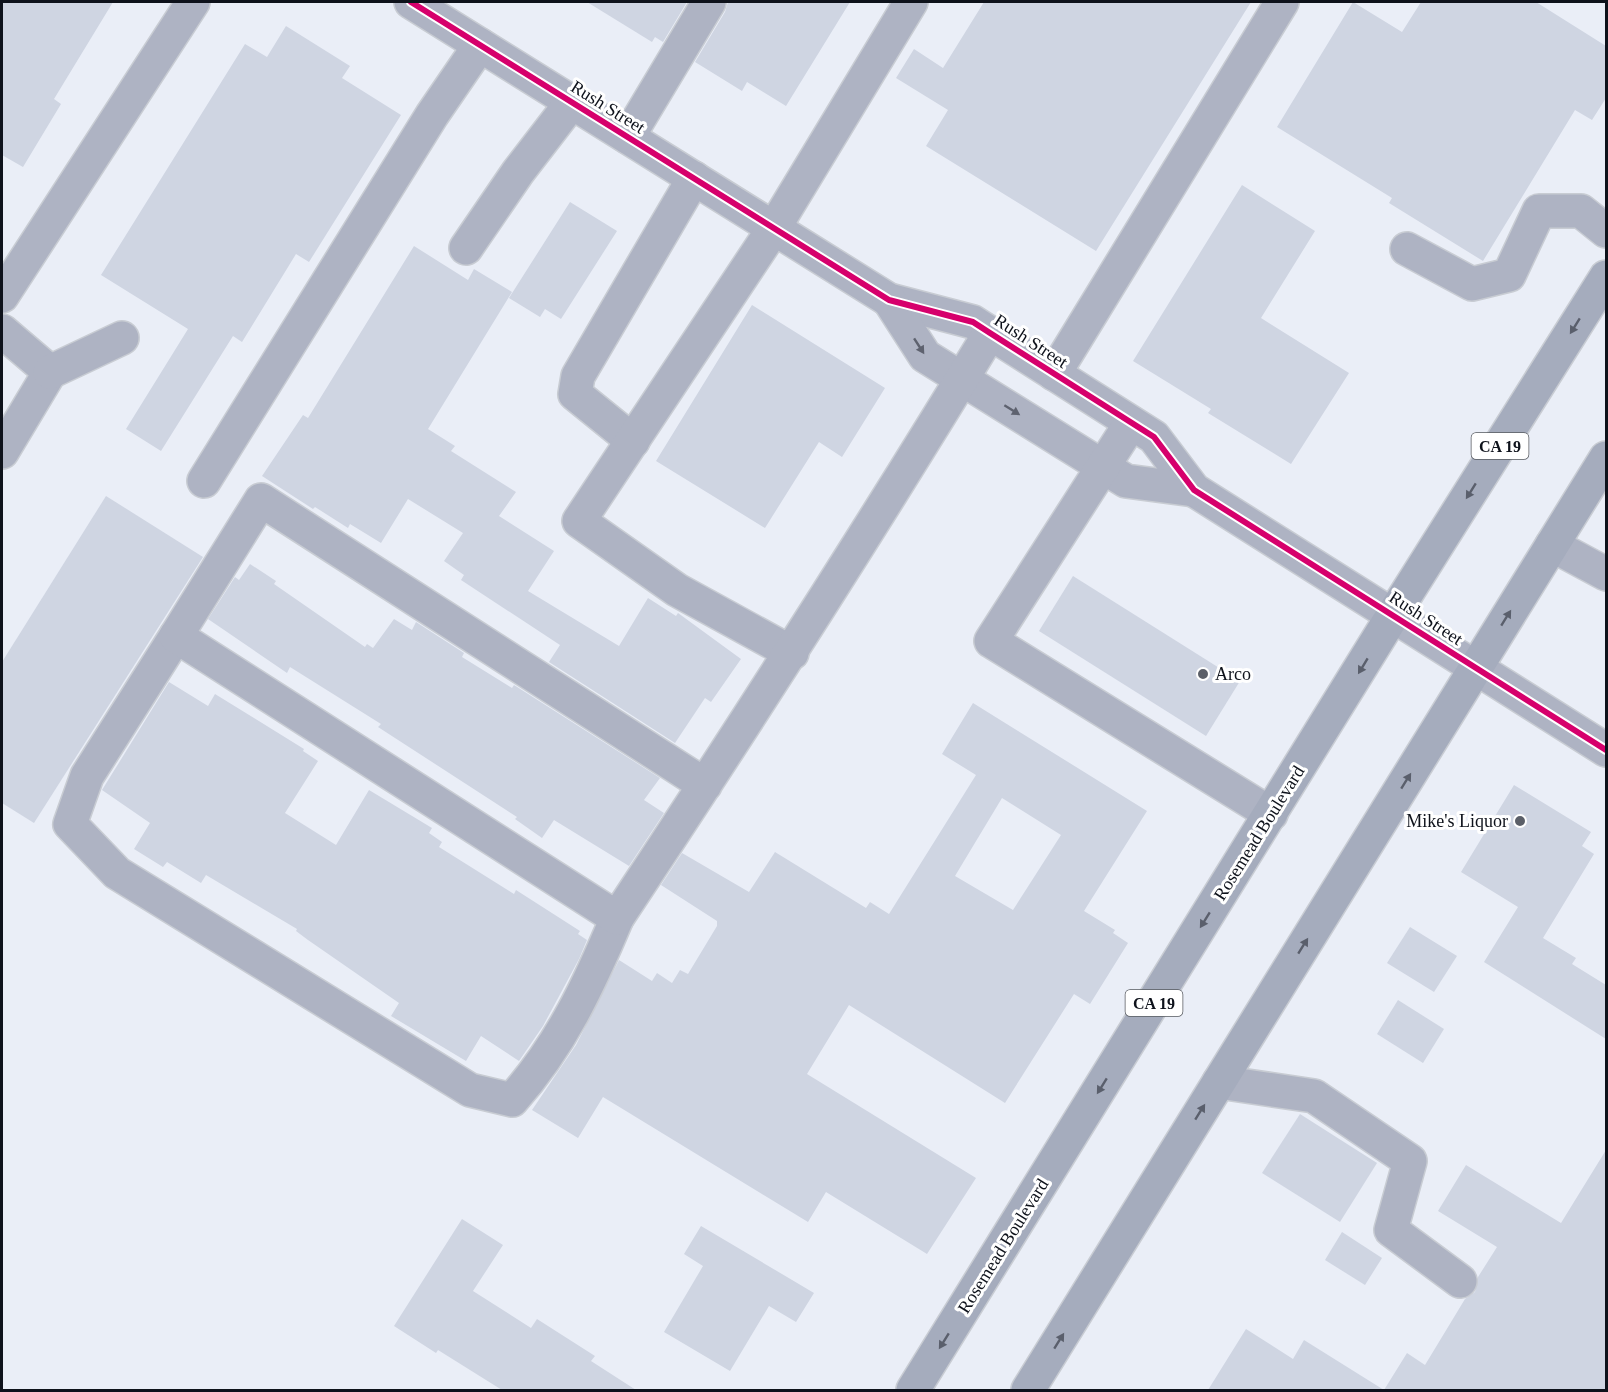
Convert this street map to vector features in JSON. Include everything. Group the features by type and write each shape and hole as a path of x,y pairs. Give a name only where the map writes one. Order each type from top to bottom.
{"main road":[{"name":"Rosemead Boulevard","path":"914,1390 1393,615 1606,277"},
{"path":"1028,1390 1606,458"}],"street":[{"path":"2,296 193,2"},
{"name":"Rush Street","path":"411,2 889,300 972,322 990,333 1154,437 1194,490 1476,668 1602,737"},
{"path":"628,137 709,2"},
{"path":"792,653 677,590 579,521 774,228 911,2"},
{"path":"1054,374 1282,2"},
{"path":"204,481 432,115 480,45"},
{"path":"466,248 518,172 572,102"},
{"path":"633,441 575,394 578,376 694,178"},
{"path":"1407,249 1472,284 1509,275 1539,211 1581,211 1606,231"},
{"name":"Rush Street","path":"889,300 926,356 962,379 1126,481 1194,490"},
{"path":"2,332 50,372"},
{"path":"705,785 261,500 87,776 70,824 117,873 470,1090 512,1100 540,1069 590,984 617,918 705,785 792,653 990,333"},
{"path":"2,452 50,372 122,338"},
{"path":"1131,423 991,641 1271,814"},
{"path":"1552,545 1606,574"},
{"path":"176,636 617,918"},
{"path":"1219,1082 1314,1096 1410,1161 1391,1230 1460,1281"}],"building":[{"path":"2,2 113,2 54,99 61,104 23,167 2,155"},
{"path":"587,2 687,2 663,42 655,37 652,42"},
{"path":"728,2 850,2 786,106 747,82 742,91 695,62 725,12"},
{"path":"984,2 1251,2 1096,251 926,146 948,110 896,78 914,49 943,68"},
{"path":"1353,2 1402,32 1421,2 1536,2 1606,46 1606,98 1592,120 1575,110 1483,261 1389,203 1392,198 1277,127"},
{"path":"286,26 350,66 342,78 401,115 309,262 296,254 242,342 233,336 161,451 126,429 188,329 101,275 245,44 267,57"},
{"path":"1242,185 1315,231 1261,318 1349,373 1291,464 1208,413 1211,409 1133,361"},
{"path":"570,202 617,231 561,319 545,309 540,317 509,298"},
{"path":"414,246 468,280 474,269 512,292 428,429 455,446 451,451 516,492 499,516 554,551 528,591 619,646 648,598 676,616 678,613 741,659 711,702 705,698 675,743 549,662 560,645 461,580 464,575 444,561 463,533 408,499 381,543 350,524 348,528 315,507 313,509 262,476 303,415 308,418"},
{"path":"752,305 885,388 842,457 819,442 765,528 656,461"},
{"path":"106,496 203,557 34,823 2,803 2,662"},
{"path":"250,564 276,581 274,584 365,647 367,644 373,648 394,619 412,630 416,622 464,653 462,657 512,688 514,685 660,778 644,800 664,813 629,866 554,820 542,838 515,819 517,817 378,727 381,724 290,667 287,673 208,619 235,577 239,580"},
{"path":"1073,576 1240,681 1206,736 1039,631"},
{"path":"169,682 208,706 215,694 304,749 303,751 318,761 285,813 336,845 369,790 432,828 429,833 442,842 439,847 514,894 516,890 580,931 578,934 587,940 579,959 543,1026 519,1061 481,1036 466,1061 391,1016 399,1003 308,940 296,931 297,929 206,875 201,883 167,862 163,867 134,849 150,823 102,790"},
{"path":"973,703 1147,811 1084,911 1115,930 1113,933 1128,943 1090,1004 1074,994 1005,1103 849,1005 807,1074 976,1178 927,1254 826,1192 808,1222 603,1097 578,1138 532,1110 576,1045 619,960 652,981 657,973 672,983 680,970 688,974 717,926 717,921 661,885 682,853 749,892 775,852 866,908 870,902 889,914 976,775 942,754","holes":["1002,798 1061,835 1013,910 955,876"]},
{"path":"1514,785 1591,832 1582,846 1594,854 1543,938 1576,958 1572,964 1606,985 1606,1039 1484,962 1518,907 1461,872"},
{"path":"1410,927 1457,956 1434,992 1387,963"},
{"path":"1398,1000 1444,1029 1423,1063 1377,1034"},
{"path":"1300,1114 1377,1163 1340,1222 1262,1173"},
{"path":"1606,1150 1606,1390 1384,1390 1407,1353 1425,1365 1465,1299 1475,1292 1478,1277 1497,1247 1438,1211 1466,1165 1561,1223"},
{"path":"462,1219 503,1245 473,1291 531,1328 537,1319 595,1356 591,1361 636,1390 502,1390 438,1350 436,1353 394,1326"},
{"path":"701,1226 814,1293 796,1322 769,1306 730,1371 664,1332 703,1266 684,1254"},
{"path":"1342,1232 1382,1258 1365,1285 1325,1260"},
{"path":"1246,1329 1293,1359 1304,1340 1384,1390 1208,1390"}],"cycle path":[{"path":"411,2 889,300 973,322 1154,437 1194,490 1606,750"}],"place":[{"name":"Arco","path":"1203,674"},
{"name":"Mike's Liquor","path":"1520,821"}]}
